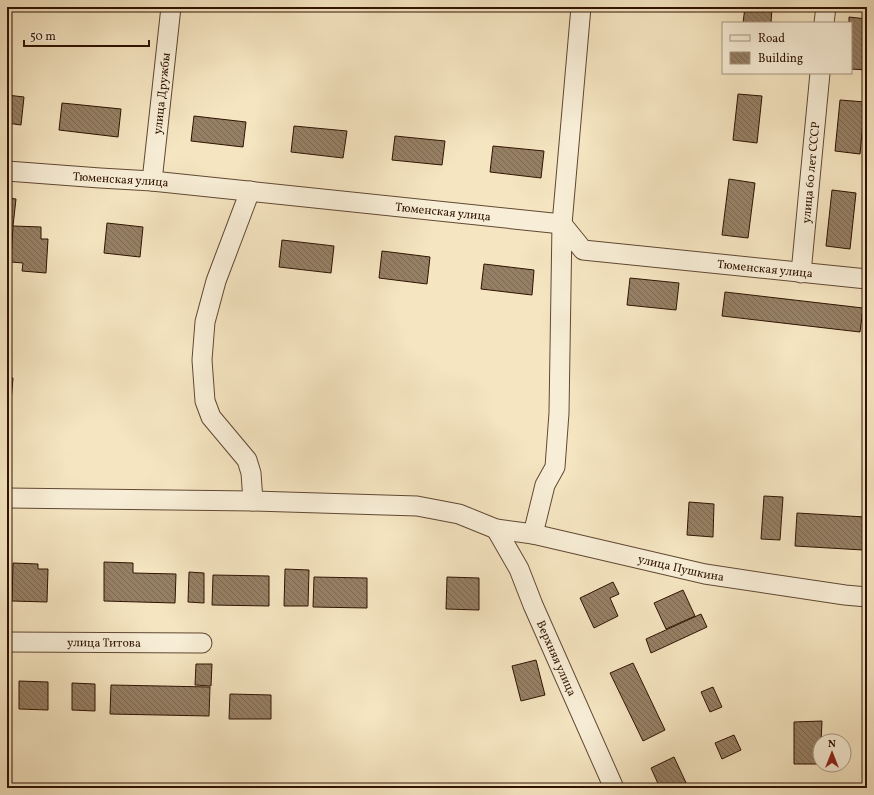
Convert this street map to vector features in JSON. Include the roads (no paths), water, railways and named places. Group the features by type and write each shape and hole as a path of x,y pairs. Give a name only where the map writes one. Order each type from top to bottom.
{"street":[{"name":"улица Дружбы","path":"152,181 171,7"},
{"path":"533,534 545,485 555,466 559,413 562,224 581,7"},
{"path":"824,22 826,7"},
{"name":"улица 60 лет СССР","path":"801,273 820,74"},
{"name":"Тюменская улица","path":"7,172 152,181 562,224 583,250 867,279"},
{"path":"250,191 216,281 206,315 202,360 205,401 211,417 247,460 251,473 253,501"},
{"name":"улица Пушкина","path":"7,498 253,501 417,506 459,514 496,529 533,534 706,574 867,597"},
{"name":"Верхняя улица","path":"496,529 519,569 533,605 614,788"},
{"name":"улица Титова","path":"7,642 202,643"}]}
